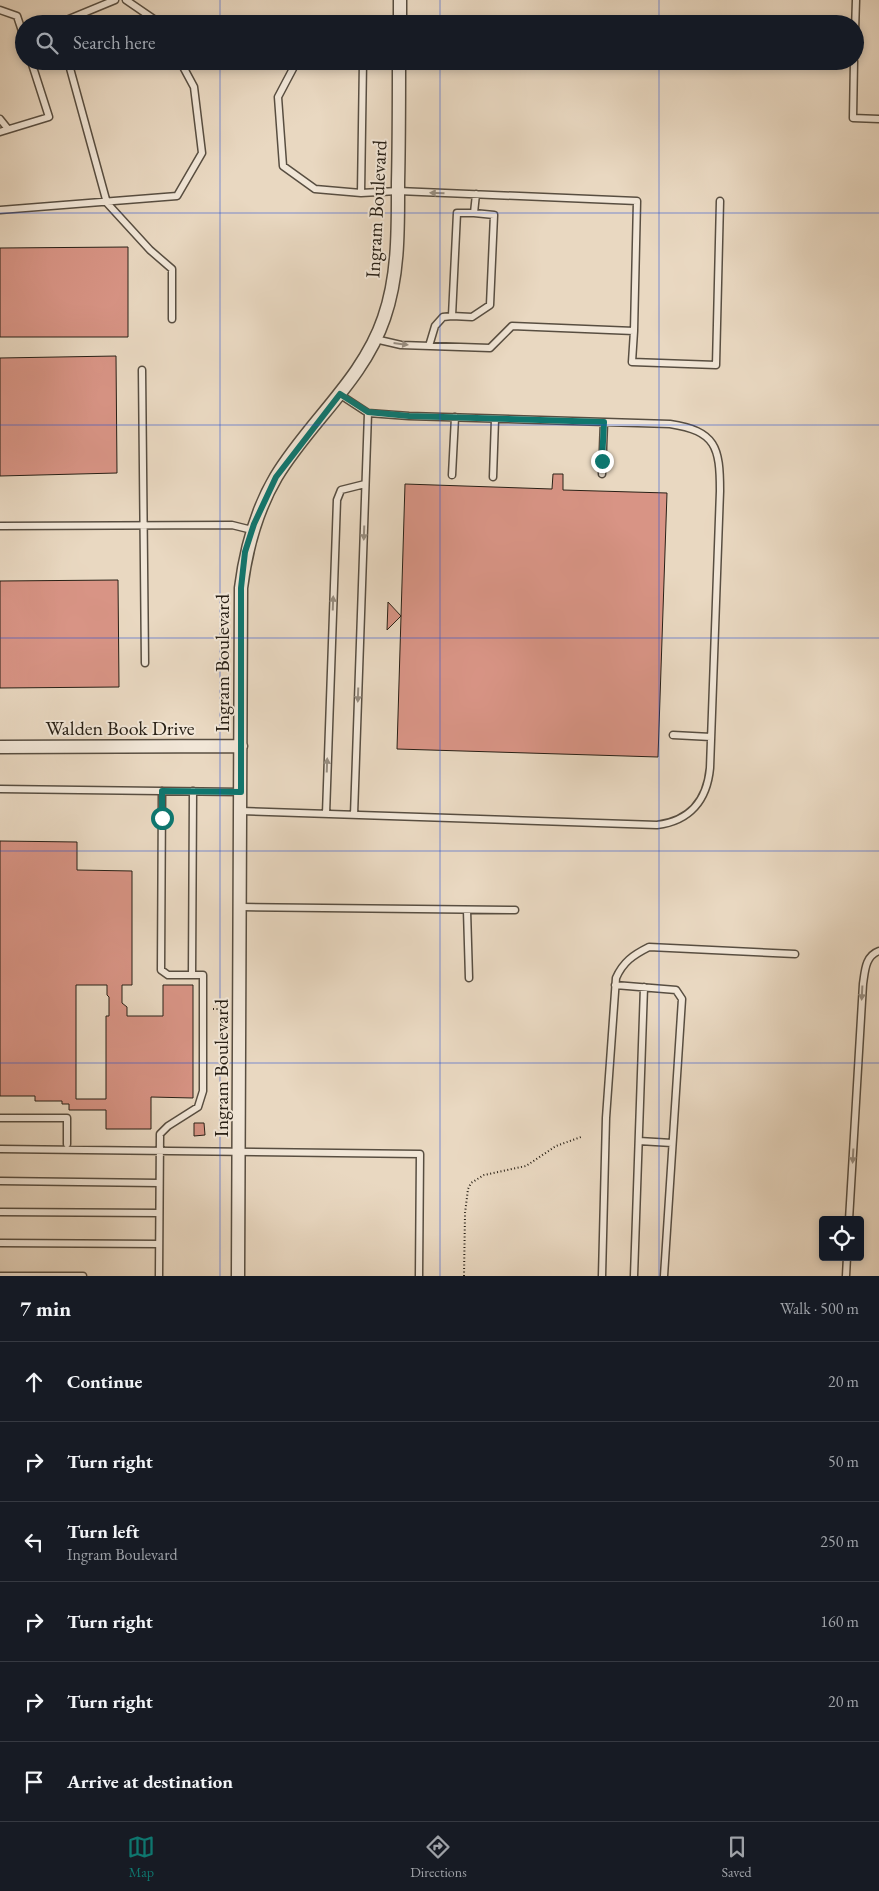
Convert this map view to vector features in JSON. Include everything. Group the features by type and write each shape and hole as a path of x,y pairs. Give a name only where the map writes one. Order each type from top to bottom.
{"street":[{"path":"400,0 400,15"},
{"name":"Ingram Boulevard","path":"238,1276 241,588 245,552 252,530 276,477 355,375 384,319 392,288 398,244 400,70"},
{"name":"Walden Book Drive","path":"0,747 241,746"}],"lane":[{"path":"79,15 115,0"},
{"path":"126,0 147,15"},
{"path":"856,0 856,15"},
{"path":"0,10 15,15"},
{"path":"0,132 49,116 34,70"},
{"path":"70,70 107,203 150,250 172,269 172,319"},
{"path":"0,210 177,196 202,153 194,87 185,70"},
{"path":"292,70 278,97 283,166 315,189 361,193 398,191 637,201 632,362 716,366 720,201"},
{"path":"361,193 363,70"},
{"path":"854,70 852,118 879,119"},
{"path":"0,119 8,129"},
{"path":"474,213 476,194"},
{"path":"429,346 435,326 443,317 472,317 490,305 494,215 457,213 452,316"},
{"path":"374,339 401,345 490,348 512,326 634,330"},
{"path":"142,370 145,663"},
{"path":"241,811 666,824 688,814 704,795 709,777 720,491 718,452 709,438 696,429 686,426 455,418 368,412 340,394"},
{"path":"354,815 368,412"},
{"path":"452,475 455,418"},
{"path":"493,477 495,419"},
{"path":"602,474 604,422"},
{"path":"326,814 337,500 341,490 365,484"},
{"path":"0,526 232,525 252,530"},
{"path":"673,735 711,737"},
{"path":"0,789 241,792"},
{"path":"159,1276 159,1150 161,1131 195,1110 203,1096 203,976 168,976 162,970 162,791"},
{"path":"192,975 193,791"},
{"path":"241,907 515,910"},
{"path":"467,910 469,978"},
{"path":"602,1276 606,1118 615,985 621,967 634,954 649,947 795,954"},
{"path":"849,1216 863,984 866,963 874,953 879,951"},
{"path":"615,985 676,990 682,999 664,1276"},
{"path":"634,1276 644,987"},
{"path":"0,1118 67,1118 67,1144"},
{"path":"639,1140 672,1143"},
{"path":"0,1149 240,1150 420,1154 419,1276"},
{"path":"0,1181 159,1183"},
{"path":"0,1212 159,1213"},
{"path":"0,1243 159,1244"},
{"path":"846,1276 847,1261"},
{"path":"0,1276 83,1276"}],"path":[{"path":"210,1009 228,1009"},
{"path":"464,1276 466,1213 471,1183 484,1175 526,1166 556,1146 581,1137"}],"building":[{"path":"128,247 128,337 0,337 0,248"},
{"path":"116,356 117,473 0,476 0,358"},
{"path":"553,474 563,474 563,490 667,493 658,757 397,749 405,484 552,489"},
{"path":"118,580 119,687 0,688 0,581"},
{"path":"388,602 401,616 387,630"},
{"path":"0,841 77,842 77,870 132,871 132,985 122,985 122,1003 127,1007 127,1016 163,1016 163,985 193,985 193,1098 151,1097 151,1129 106,1129 106,1110 69,1110 69,1104 62,1104 62,1101 35,1101 35,1096 0,1096","holes":["76,985 107,985 109,1016 106,1016 106,1099 76,1099"]},
{"path":"194,1123 204,1123 205,1135 194,1136"}],"route":[{"path":"162,818 162,791 241,792 241,588 245,552 254,524 276,477 340,394 368,412 409,416 604,422 602,461"}]}
